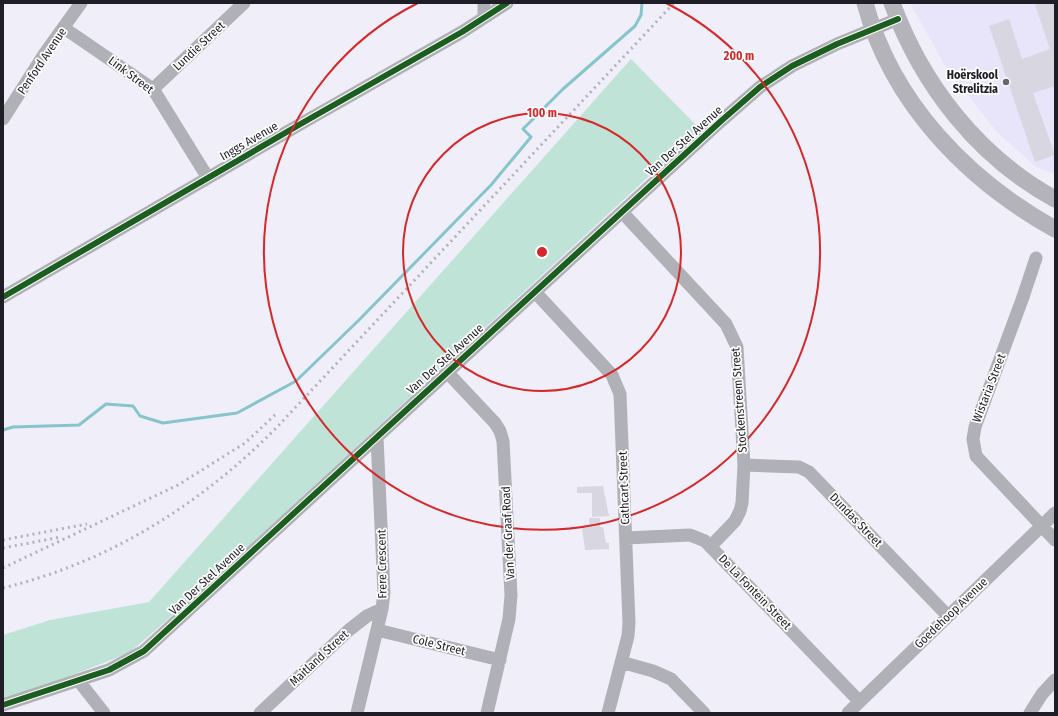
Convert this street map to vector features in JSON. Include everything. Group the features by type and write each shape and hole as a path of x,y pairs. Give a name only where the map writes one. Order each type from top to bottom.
{"main road":[{"path":"864,3 881,48 906,94 948,149 996,192 1034,218 1055,229"},
{"path":"895,11 920,66 933,87 954,115 982,146 1014,173 1055,199"}],"street":[{"name":"Penford Avenue","path":"3,119 81,3"},
{"name":"Lundie Street","path":"153,89 244,3"},
{"path":"484,3 484,18"},
{"name":"Inggs Avenue","path":"3,297 484,18 507,3"},
{"name":"Van Der Stel Avenue","path":"3,705 120,665 152,645 447,372 760,88 804,59 873,29 895,11"},
{"name":"Link Street","path":"64,28 153,89 208,178"},
{"name":"Stockenstreem Street","path":"622,212 726,324 737,348 744,465 740,511 735,521 711,546"},
{"name":"Wistaria Street","path":"1036,258 1023,297 974,427 973,439 976,456 1055,540"},
{"name":"Cathcart Street","path":"535,292 612,375 617,384 622,403 630,623 608,713"},
{"name":"Van der Graaf Road","path":"447,372 491,418 502,436 510,595 509,619 486,713"},
{"name":"Frere Crescent","path":"357,713 382,609 383,563 377,437"},
{"name":"Dundas Street","path":"744,465 799,467 809,472 948,616"},
{"name":"Goedehoop Avenue","path":"848,713 1055,513"},
{"name":"De La Fontein Street","path":"626,538 690,535 705,541 860,701"},
{"name":"Maitland Street","path":"260,713 352,627 367,616 382,609"},
{"name":"Cole Street","path":"377,630 500,660"},
{"path":"621,662 666,676 676,683 704,713"},
{"path":"78,680 104,713"},
{"path":"1030,713 1042,694 1055,680"}],"shaded area":[{"name":"Hoërskool Strelitzia","path":"910,3 1055,3 1055,174 1036,167 997,132 945,66"}],"green space":[{"path":"631,59 700,129 195,596 129,653 3,702 3,635 50,620 149,602"}],"building":[{"path":"1041,3 1055,3 1055,86 1033,93 1055,155 1035,162 989,26 1009,19 1022,59 1050,49 1035,5"},
{"path":"603,486 609,516 592,517 592,493 577,493 577,487"},
{"path":"589,518 600,518 600,527 603,527 606,543 609,543 609,549 585,550 582,528 590,527"}],"waterway":[{"path":"3,430 13,427 79,425 106,404 133,406 140,416 163,423 237,413 296,381 359,320 491,185 531,137 523,129 563,89 635,26 641,15 642,3"}],"railway":[{"path":"3,588 42,577 81,563 117,546 153,526 186,504 219,480 250,453 279,425 674,3"},
{"path":"3,568 178,485 245,443 276,414"},
{"path":"3,540 87,524"},
{"path":"3,548 61,537"}],"cycle path":[{"path":"3,297 462,32 507,3"},
{"path":"3,705 109,670 144,651 721,121 760,87 792,66 837,44 898,19"}],"place":[{"name":"Hoërskool Strelitzia","path":"1006,82"}]}
